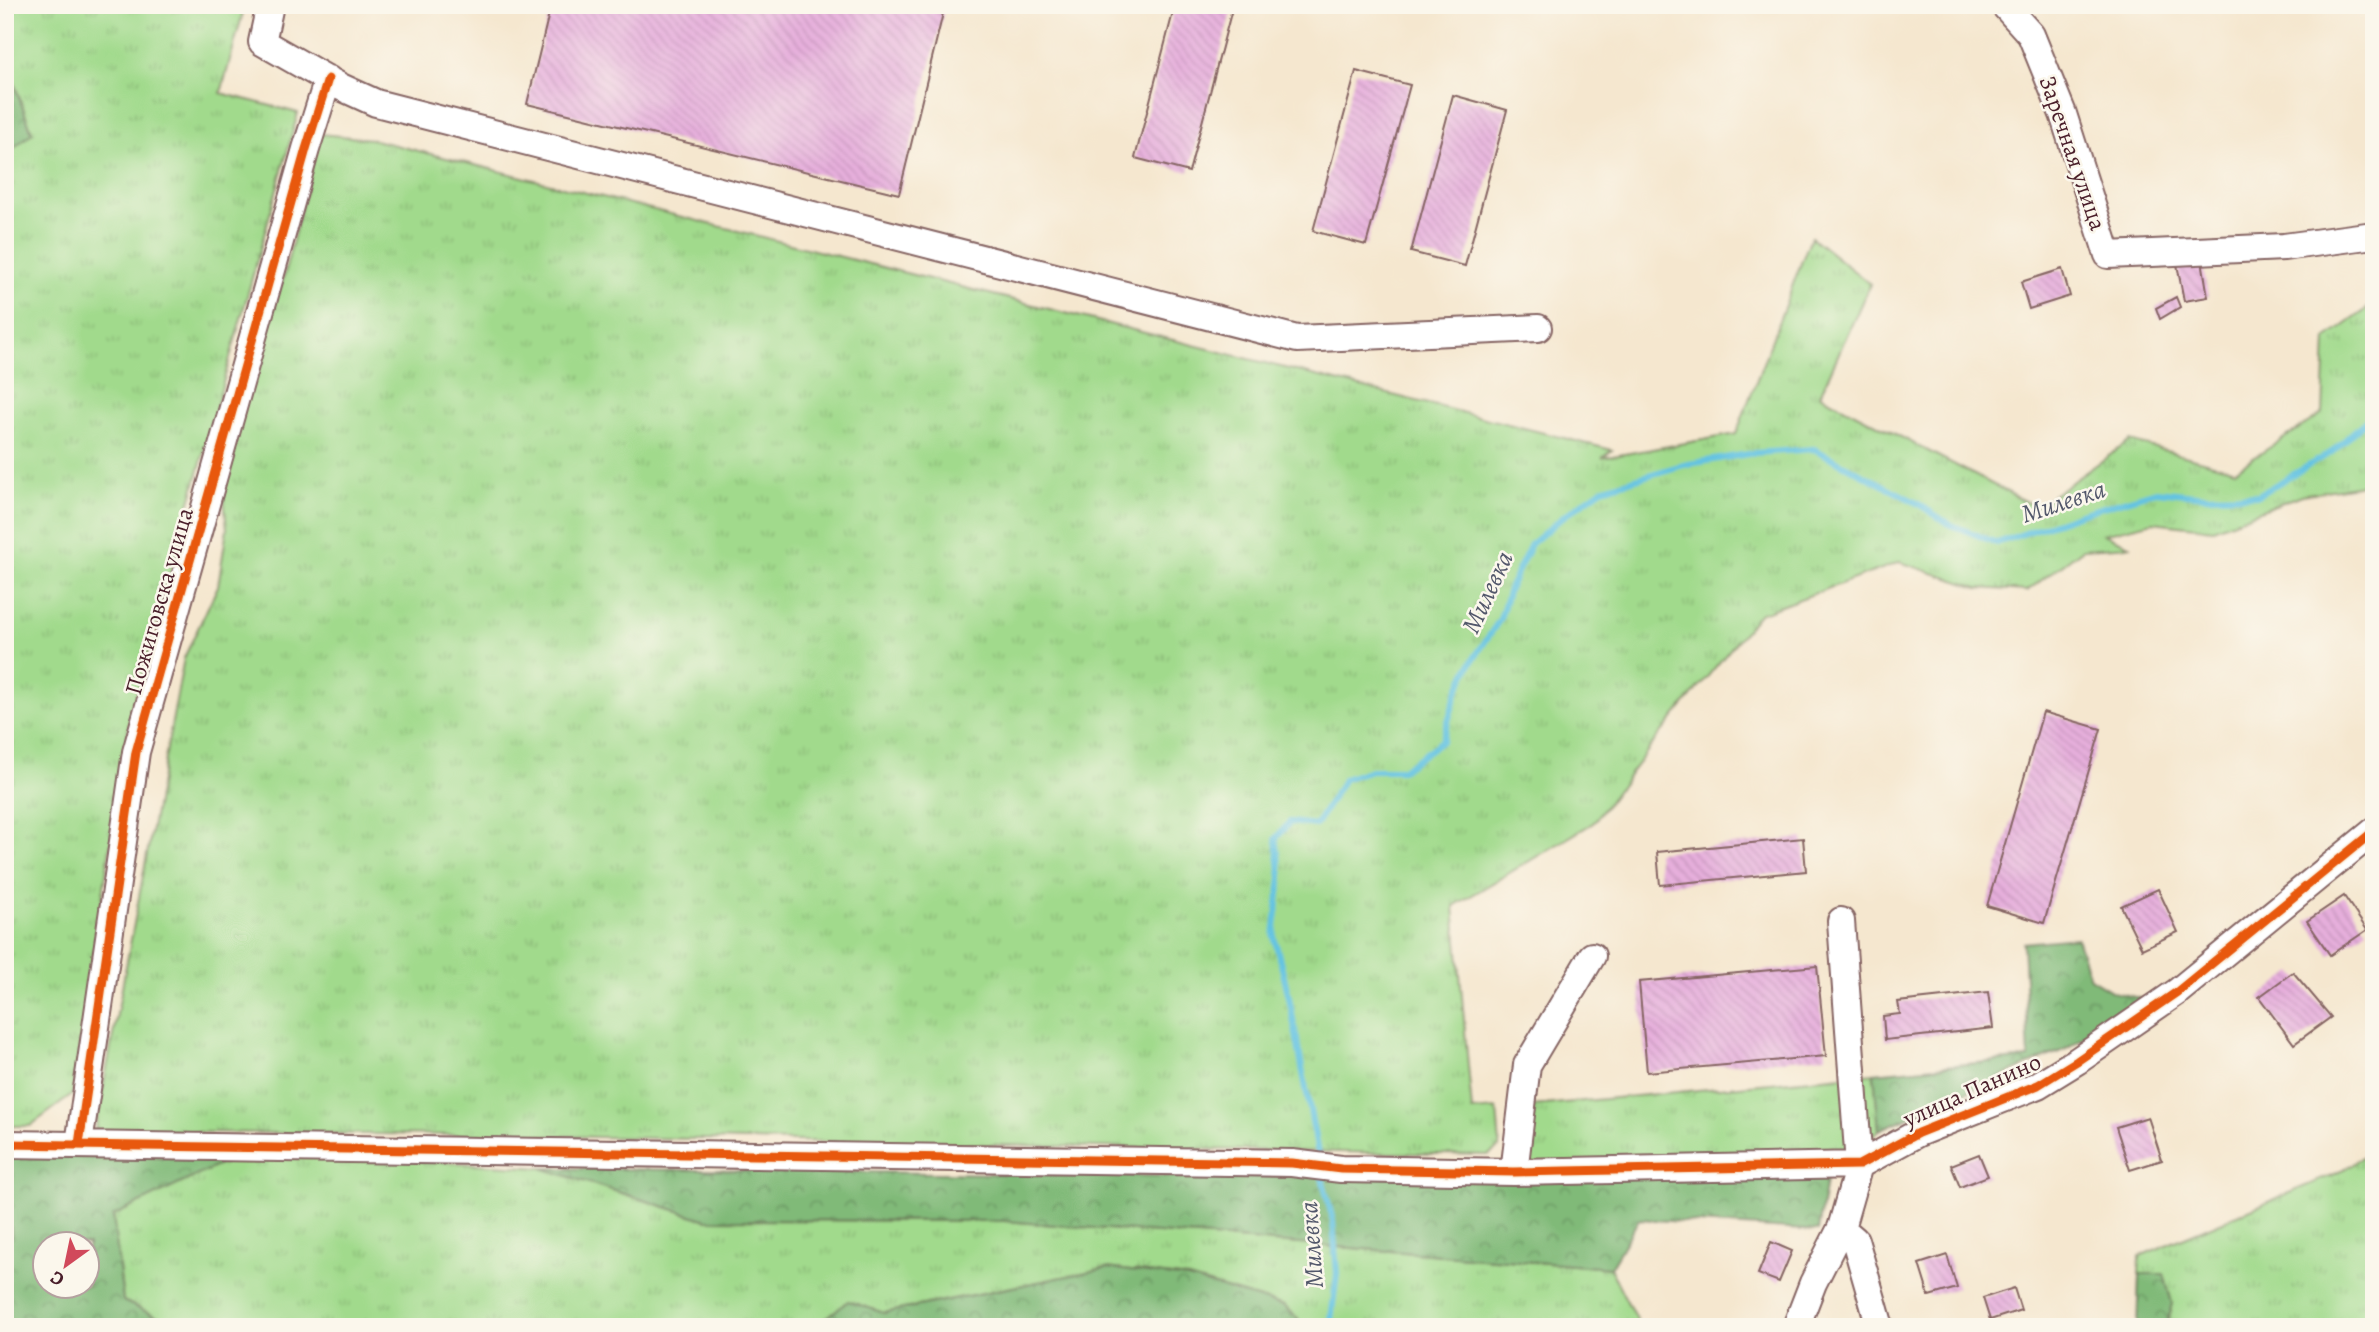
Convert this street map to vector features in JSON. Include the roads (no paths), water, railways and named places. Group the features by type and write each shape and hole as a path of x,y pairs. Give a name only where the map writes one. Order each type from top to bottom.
{"street":[{"path":"270,5 262,41 376,103 1297,339 1538,328"},
{"name":"Заречная улица","path":"2004,5 2031,35 2063,114 2108,255 2284,247 2374,235"},
{"name":"Пожиговска улица","path":"79,1144 136,752 306,149 335,83"},
{"name":"улица Панино","path":"5,1143 1292,1163 1341,1169 1514,1171 1859,1165 1918,1133 2038,1085 2077,1061 2177,992 2374,831"},
{"path":"1796,1327 1813,1283 1841,1228 1859,1165 1841,921"},
{"path":"1514,1171 1527,1065 1592,956"},
{"path":"1841,1228 1855,1240 1880,1327"}],"waterway":[{"name":"Милевка","path":"1319,1159 1289,997 1274,936 1281,877 1276,838 1290,822 1316,825 1344,779 1371,770 1402,770 1442,741 1457,692 1471,663 1500,619 1509,589 1531,544 1602,489 1683,465 1754,453 1814,449 1917,503 1949,524 1997,543 2156,491 2205,496 2258,495 2332,452 2374,413"},
{"name":"Милевка","path":"1321,1173 1333,1221 1337,1274 1330,1327"}]}
